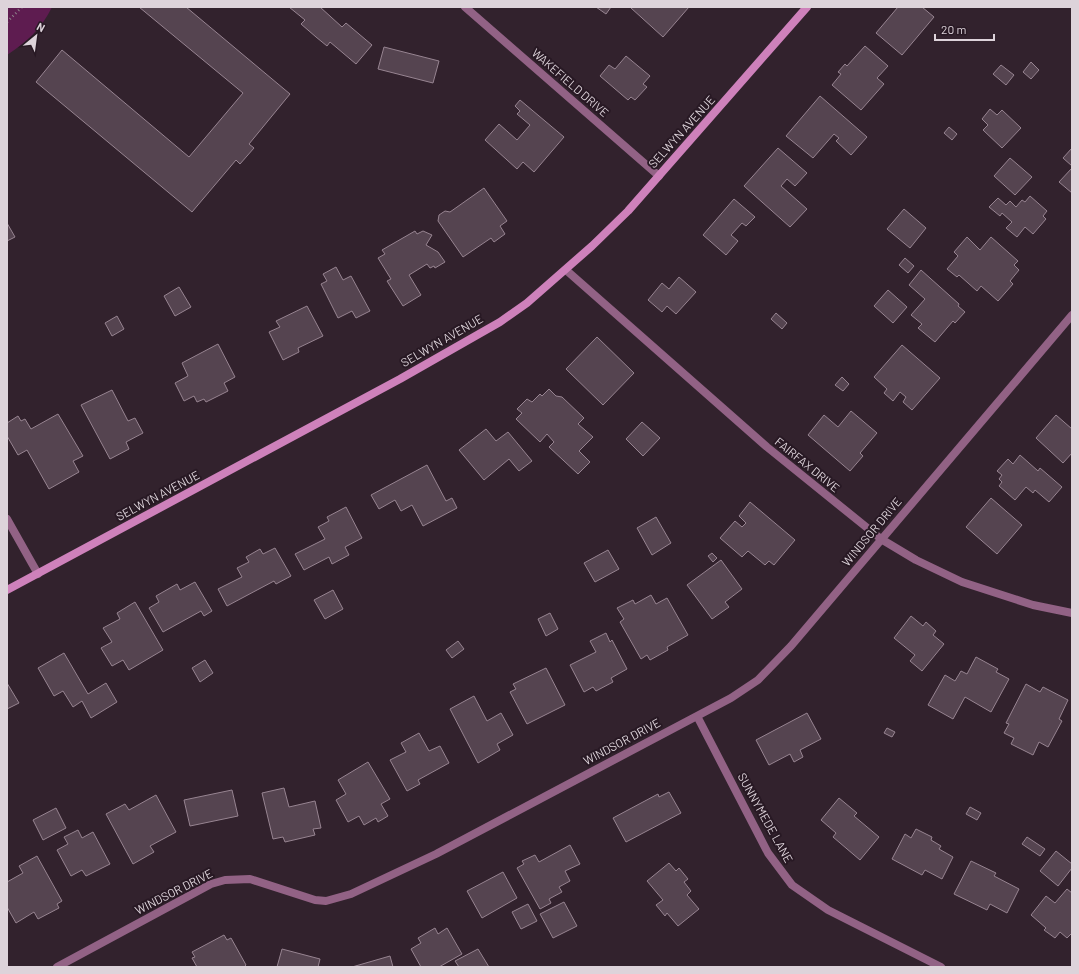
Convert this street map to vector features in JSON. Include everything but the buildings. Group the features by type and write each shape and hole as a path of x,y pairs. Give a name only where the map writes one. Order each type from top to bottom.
{"street":[{"name":"WAKEFIELD DRIVE","path":"465,7 659,176"},
{"name":"SELWYN AVENUE","path":"7,590 449,352 500,322 543,290 610,229 659,176 808,7"},
{"name":"FAIRFAX DRIVE","path":"566,270 767,447 881,539 916,560 962,582 1033,605 1072,613"},
{"name":"WINDSOR DRIVE","path":"57,967 210,884 225,880 239,879 259,881 315,900 326,900 350,894 436,854 732,698 770,670 1072,315"},
{"path":"7,519 38,574"},
{"name":"SUNNYMEDE LANE","path":"697,716 768,852 792,885 828,910 941,967"}],"path":[{"path":"7,22 22,7"}],"shaded area":[{"path":"7,7 52,7 39,28 21,45 7,55"}]}
